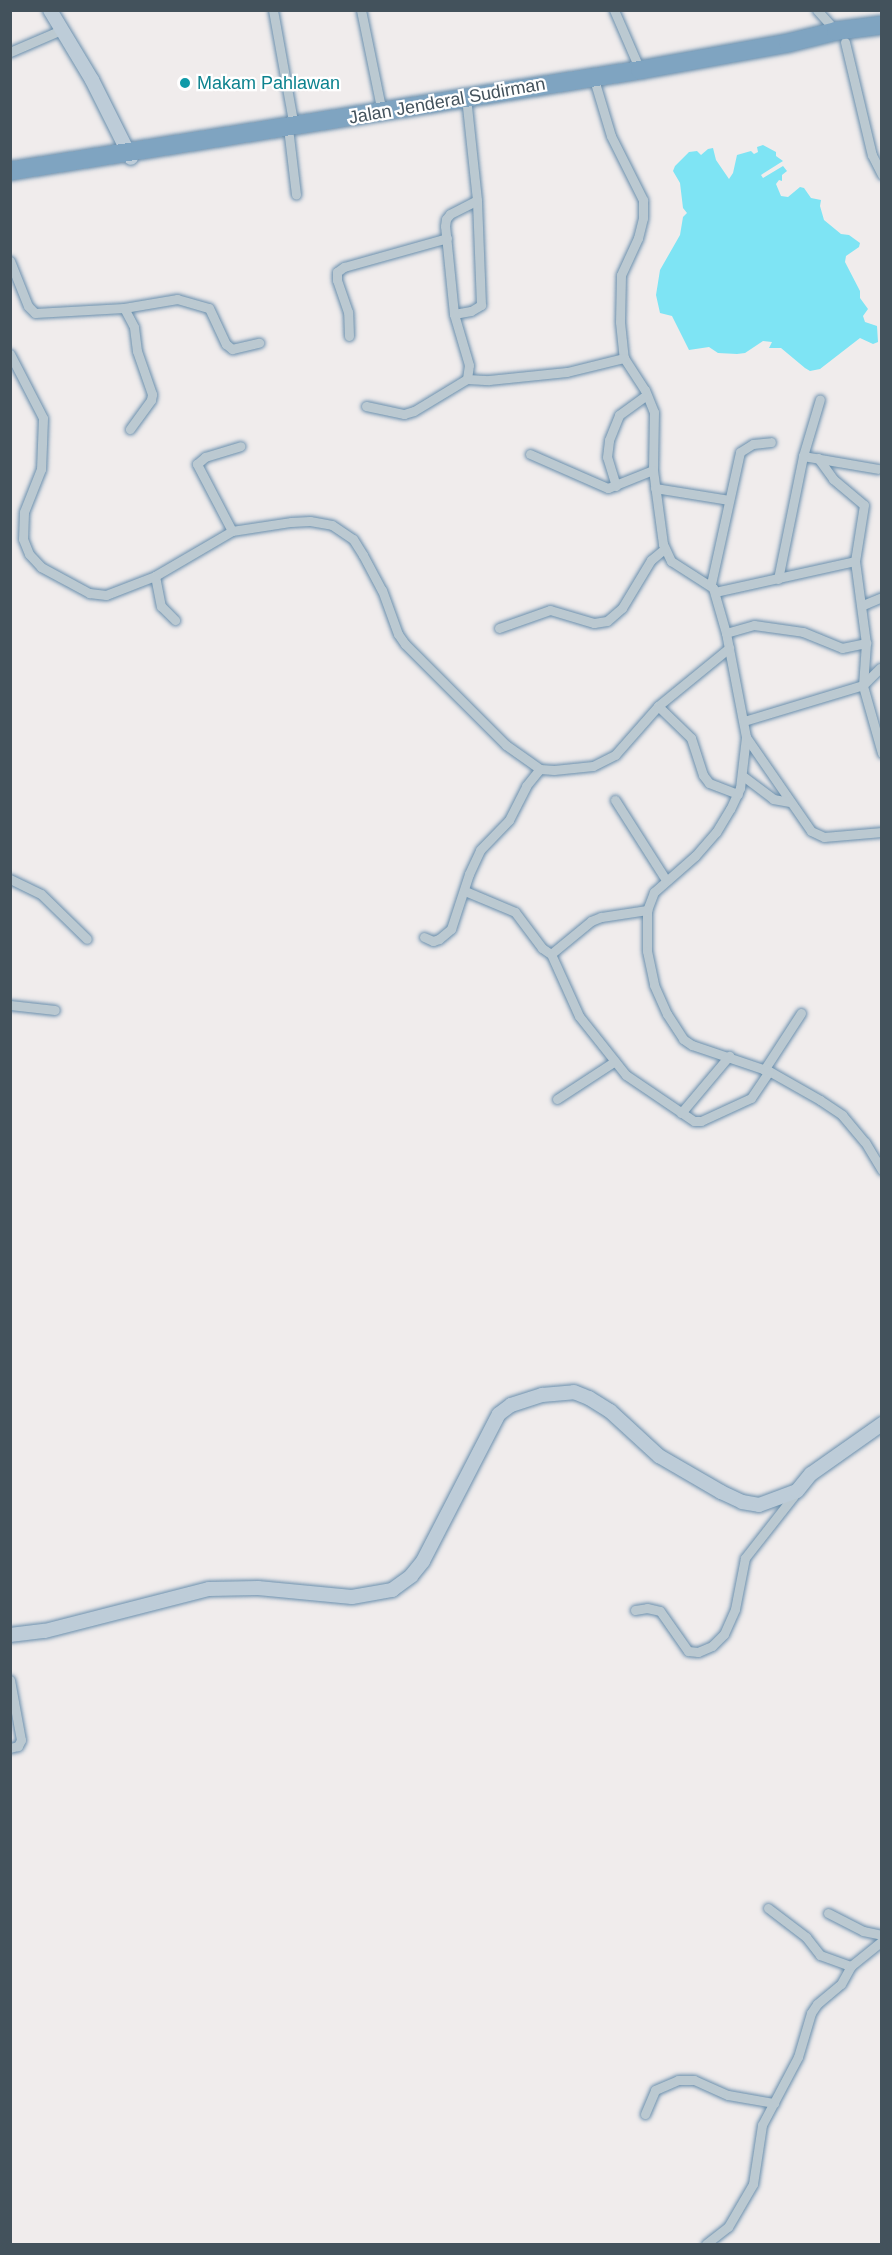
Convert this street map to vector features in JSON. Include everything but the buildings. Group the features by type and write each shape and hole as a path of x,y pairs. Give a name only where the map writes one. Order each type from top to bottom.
{"highway":[{"name":"Jalan Jenderal Sudirman","path":"10,178 267,135 596,86 841,37 882,25"},
{"name":"Jalan Jenderal Sudirman","path":"841,37 882,36"},
{"name":"Jalan Jenderal Sudirman","path":"292,132 381,112 789,47"},
{"name":"Jalan Jenderal Sudirman","path":"10,171 133,157"}],"street":[{"path":"50,10 92,80 133,157"},
{"path":"273,10 292,132 296,195"},
{"path":"361,10 381,112"},
{"path":"614,10 640,70"},
{"path":"817,10 841,37 872,154 881,173"},
{"path":"10,52 62,30"},
{"path":"596,86 610,136 643,200 643,218 638,238 621,274 620,321 624,358 647,395 654,412 653,470 664,549 670,561 713,588 778,579 855,561"},
{"path":"454,314 471,311 481,305 477,200 467,107"},
{"path":"467,379 469,365 454,314 446,219 477,200"},
{"path":"349,336 348,312 337,280 337,272 344,267 447,238"},
{"path":"10,261 28,306 35,314 124,308 163,299 187,300 209,308 226,344 232,349 259,343"},
{"path":"124,308 134,327 137,351 152,393 151,400 130,429"},
{"path":"366,406 404,414 414,411 467,379 489,380 567,372 624,358"},
{"path":"12,361 40,412 44,429 41,469 21,524 29,554 41,567 96,596 106,596 155,576 232,531 262,525 310,521 332,525 352,539 382,590 398,634 405,644 486,727 540,769 593,766 615,755 658,705 729,648"},
{"path":"616,486 607,457 609,440 619,415 647,395"},
{"path":"778,579 803,456 820,399"},
{"path":"771,442 742,449 729,500 713,588 726,633 744,721 746,737 743,776 738,794 716,832 695,856 654,892 647,910 647,951 654,985 667,1014 683,1039 692,1045 767,1070 842,1115 866,1142 882,1170"},
{"path":"232,531 197,464 206,457 240,446"},
{"path":"530,454 608,488 653,470"},
{"path":"803,456 878,469"},
{"path":"818,458 833,479 863,502 855,561 863,604 866,643 863,685 882,753"},
{"path":"655,488 729,500"},
{"path":"10,519 21,524"},
{"path":"499,628 550,610 594,623 607,621 622,608 651,560 664,549"},
{"path":"155,576 161,606 175,620"},
{"path":"863,604 882,597"},
{"path":"726,633 754,625 802,632 842,648 866,643"},
{"path":"744,721 863,685 881,667 866,658"},
{"path":"658,705 691,738 703,775 709,783 738,794"},
{"path":"746,737 811,831 819,835 882,832"},
{"path":"424,938 433,941 451,929 469,874 480,850 509,820 526,786 540,769"},
{"path":"743,776 773,799 790,802"},
{"path":"615,800 666,880"},
{"path":"10,879 41,894 87,939"},
{"path":"465,891 515,912 542,948 551,954 579,1016 631,1080 694,1121 701,1121 751,1098 801,1013"},
{"path":"551,954 591,921 601,917 647,910"},
{"path":"10,1005 55,1010"},
{"path":"681,1113 729,1056"},
{"path":"557,1100 615,1061"},
{"path":"10,1635 45,1631 209,1588 269,1589 352,1597 392,1590 411,1576 423,1561 499,1414 512,1405 559,1392 574,1392 589,1398 610,1411 659,1456 742,1502 759,1505 797,1491"},
{"path":"635,1610 647,1608 660,1611 688,1651 698,1652 712,1646 724,1634 735,1609 745,1558 811,1474 880,1429"},
{"path":"10,1680 21,1740 18,1746 10,1748"},
{"path":"768,1908 806,1937 820,1955 851,1966"},
{"path":"828,1913 863,1931 882,1935"},
{"path":"706,2244 728,2228 746,2199 758,2163 758,2139 798,2057 810,2013 841,1984 851,1966 882,1941"},
{"path":"645,2114 655,2090 665,2083 678,2080 694,2080 728,2095 774,2103"}],"water":[{"path":"763,145 776,152 776,156 783,161 761,175 763,178 783,166 787,171 782,175 782,181 779,180 776,184 781,196 788,197 800,187 804,188 811,198 821,200 820,206 824,220 841,234 849,235 860,243 859,247 846,256 845,262 860,291 860,298 868,309 863,316 865,322 877,326 878,342 873,344 860,338 820,369 810,371 781,348 769,348 772,342 763,341 745,353 737,354 718,353 709,347 689,350 672,316 660,313 656,295 660,270 680,235 683,217 687,213 683,208 680,183 673,171 675,166 689,152 697,151 701,155 713,148 716,160 729,179 733,173 737,155 751,151 754,154 758,152 757,147"}],"place":[{"name":"Makam Pahlawan","path":"185,83"}]}
